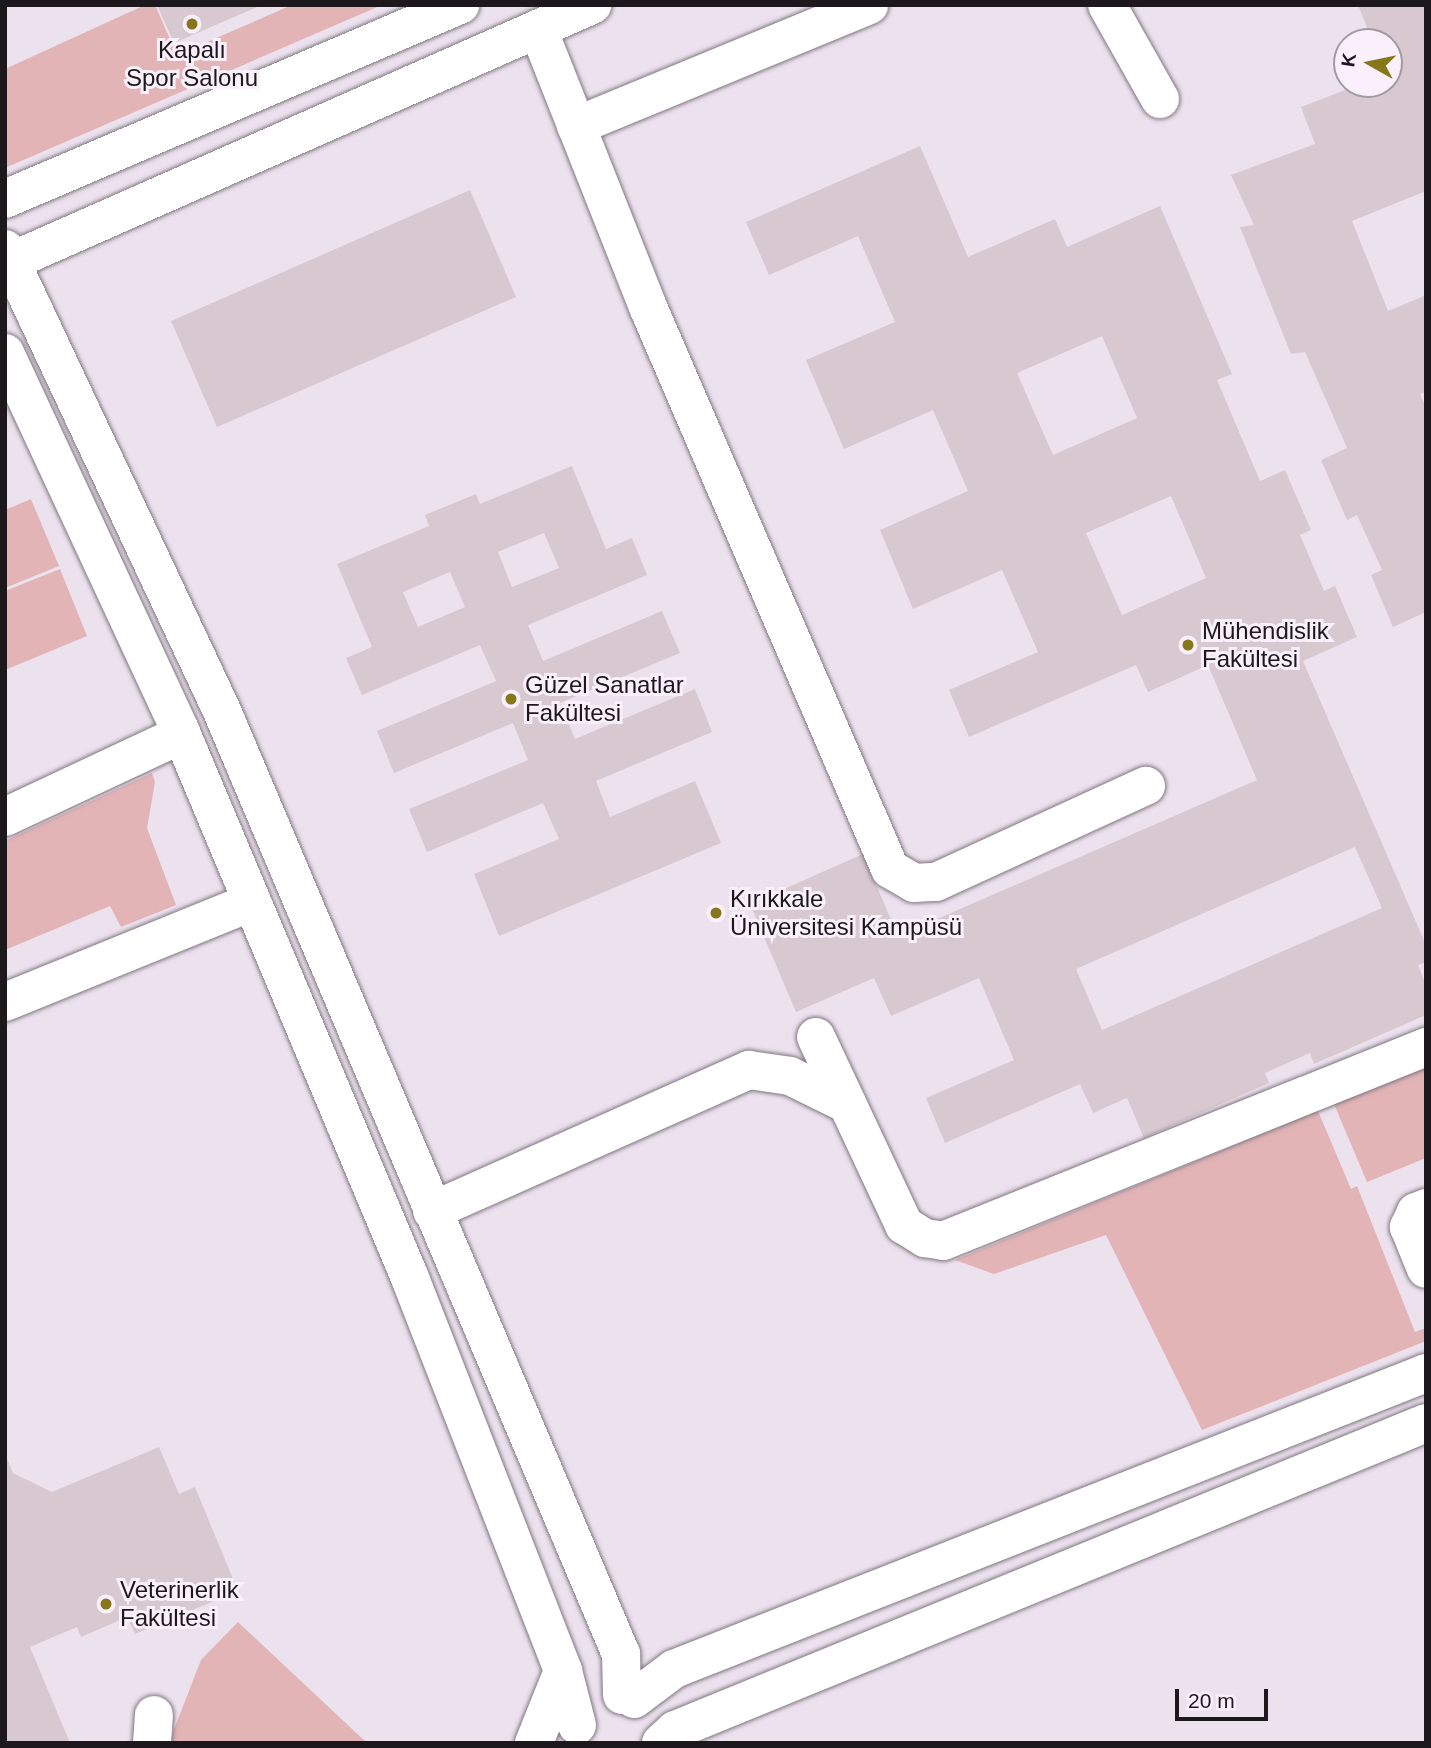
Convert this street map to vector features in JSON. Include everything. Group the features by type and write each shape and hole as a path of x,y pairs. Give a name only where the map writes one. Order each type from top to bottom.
{"street":[{"path":"5,199 460,5"},
{"path":"592,5 7,258 222,711 621,1654 628,1697"},
{"path":"576,126 869,5"},
{"path":"1107,5 1160,99"},
{"path":"537,29 648,307 890,869 914,883 936,882 1146,786"},
{"path":"5,353 182,734 410,1278 563,1671 574,1737"},
{"path":"5,817 182,734"},
{"path":"5,1002 251,902"},
{"path":"816,1037 904,1225 925,1238 949,1241 1426,1047"},
{"path":"432,1212 749,1070 790,1076 847,1104"},
{"path":"1426,1208 1416,1212 1409,1227 1426,1269"},
{"path":"628,1697 674,1669 1426,1373"},
{"path":"661,1743 675,1730 1426,1423"},
{"path":"621,1654 674,1669"},
{"path":"534,1743 563,1671"},
{"path":"574,1737 588,1704 610,1695 628,1697 650,1716 653,1728 652,1743"}],"shaded area":[{"path":"145,5 155,5 177,55 292,5 382,5 5,168 5,69"},
{"path":"31,499 59,566 5,588 5,510"},
{"path":"60,569 87,636 5,670 5,591"},
{"path":"152,773 155,782 147,828 176,905 121,927 110,906 5,950 5,841"},
{"path":"1426,1066 1426,1158 1367,1182 1334,1104"},
{"path":"1318,1111 1351,1189 1357,1186 1415,1332 1426,1328 1426,1341 1202,1430 1106,1235 994,1274 955,1260"},
{"path":"238,1622 367,1743 173,1743 171,1737 201,1660"}],"building":[{"name":"Kapalı Spor Salonu","path":"157,5 262,5 174,43"},
{"path":"1358,5 1426,5 1426,191 1352,221 1388,311 1426,295 1426,392 1420,394 1426,407 1426,612 1393,627 1371,575 1382,570 1357,515 1347,520 1321,460 1347,448 1305,352 1291,354 1240,227 1254,225 1231,175 1315,144 1301,107 1333,95 1333,98 1403,98 1403,28 1367,28"},
{"name":"Mühendislik Fakültesi","path":"920,146 968,257 1055,219 1067,247 1160,206 1232,374 1217,380 1260,481 1285,470 1311,530 1300,535 1324,591 1335,586 1357,637 1303,661 1426,945 1426,962 1418,965 1426,985 1426,1015 1314,1064 1310,1053 1265,1073 1269,1083 1144,1138 1127,1098 1093,1113 1080,1084 945,1143 926,1098 1014,1060 979,978 891,1016 874,978 796,1012 750,904 863,854 898,936 1257,780 1208,665 1148,692 1136,665 969,737 949,690 1038,652 1002,570 913,609 880,530 968,491 933,410 844,449 806,360 895,322 858,236 769,275 746,222","holes":["1102,336 1137,418 1053,455 1017,373","1171,496 1206,578 1122,615 1086,533","1355,847 1382,908 1102,1030 1076,969"]},
{"path":"470,190 516,297 217,427 171,321"},
{"name":"Güzel Sanatlar Fakültesi","path":"572,466 606,549 632,538 647,575 528,625 543,661 662,611 680,653 560,703 575,739 695,689 712,732 596,781 610,817 695,781 721,843 499,936 474,874 559,839 543,803 427,852 409,809 528,760 513,723 394,773 377,731 496,681 480,645 362,695 346,658 372,647 337,564 429,526 425,515 476,494 480,504","holes":["544,533 559,568 512,587 498,552","450,572 465,607 418,627 403,592"]},
{"name":"Veterinerlik Fakültesi","path":"159,1447 179,1494 195,1487 238,1591 135,1634 127,1617 81,1637 77,1627 30,1647 70,1743 5,1743 5,1454 13,1473 52,1492"}],"place":[{"name":"Kapalı Spor Salonu","path":"192,24"},
{"name":"Mühendislik Fakültesi","path":"1188,645"},
{"name":"Güzel Sanatlar Fakültesi","path":"511,699"},
{"name":"Kırıkkale Üniversitesi Kampüsü","path":"716,913"},
{"name":"Veterinerlik Fakültesi","path":"106,1604"}]}
